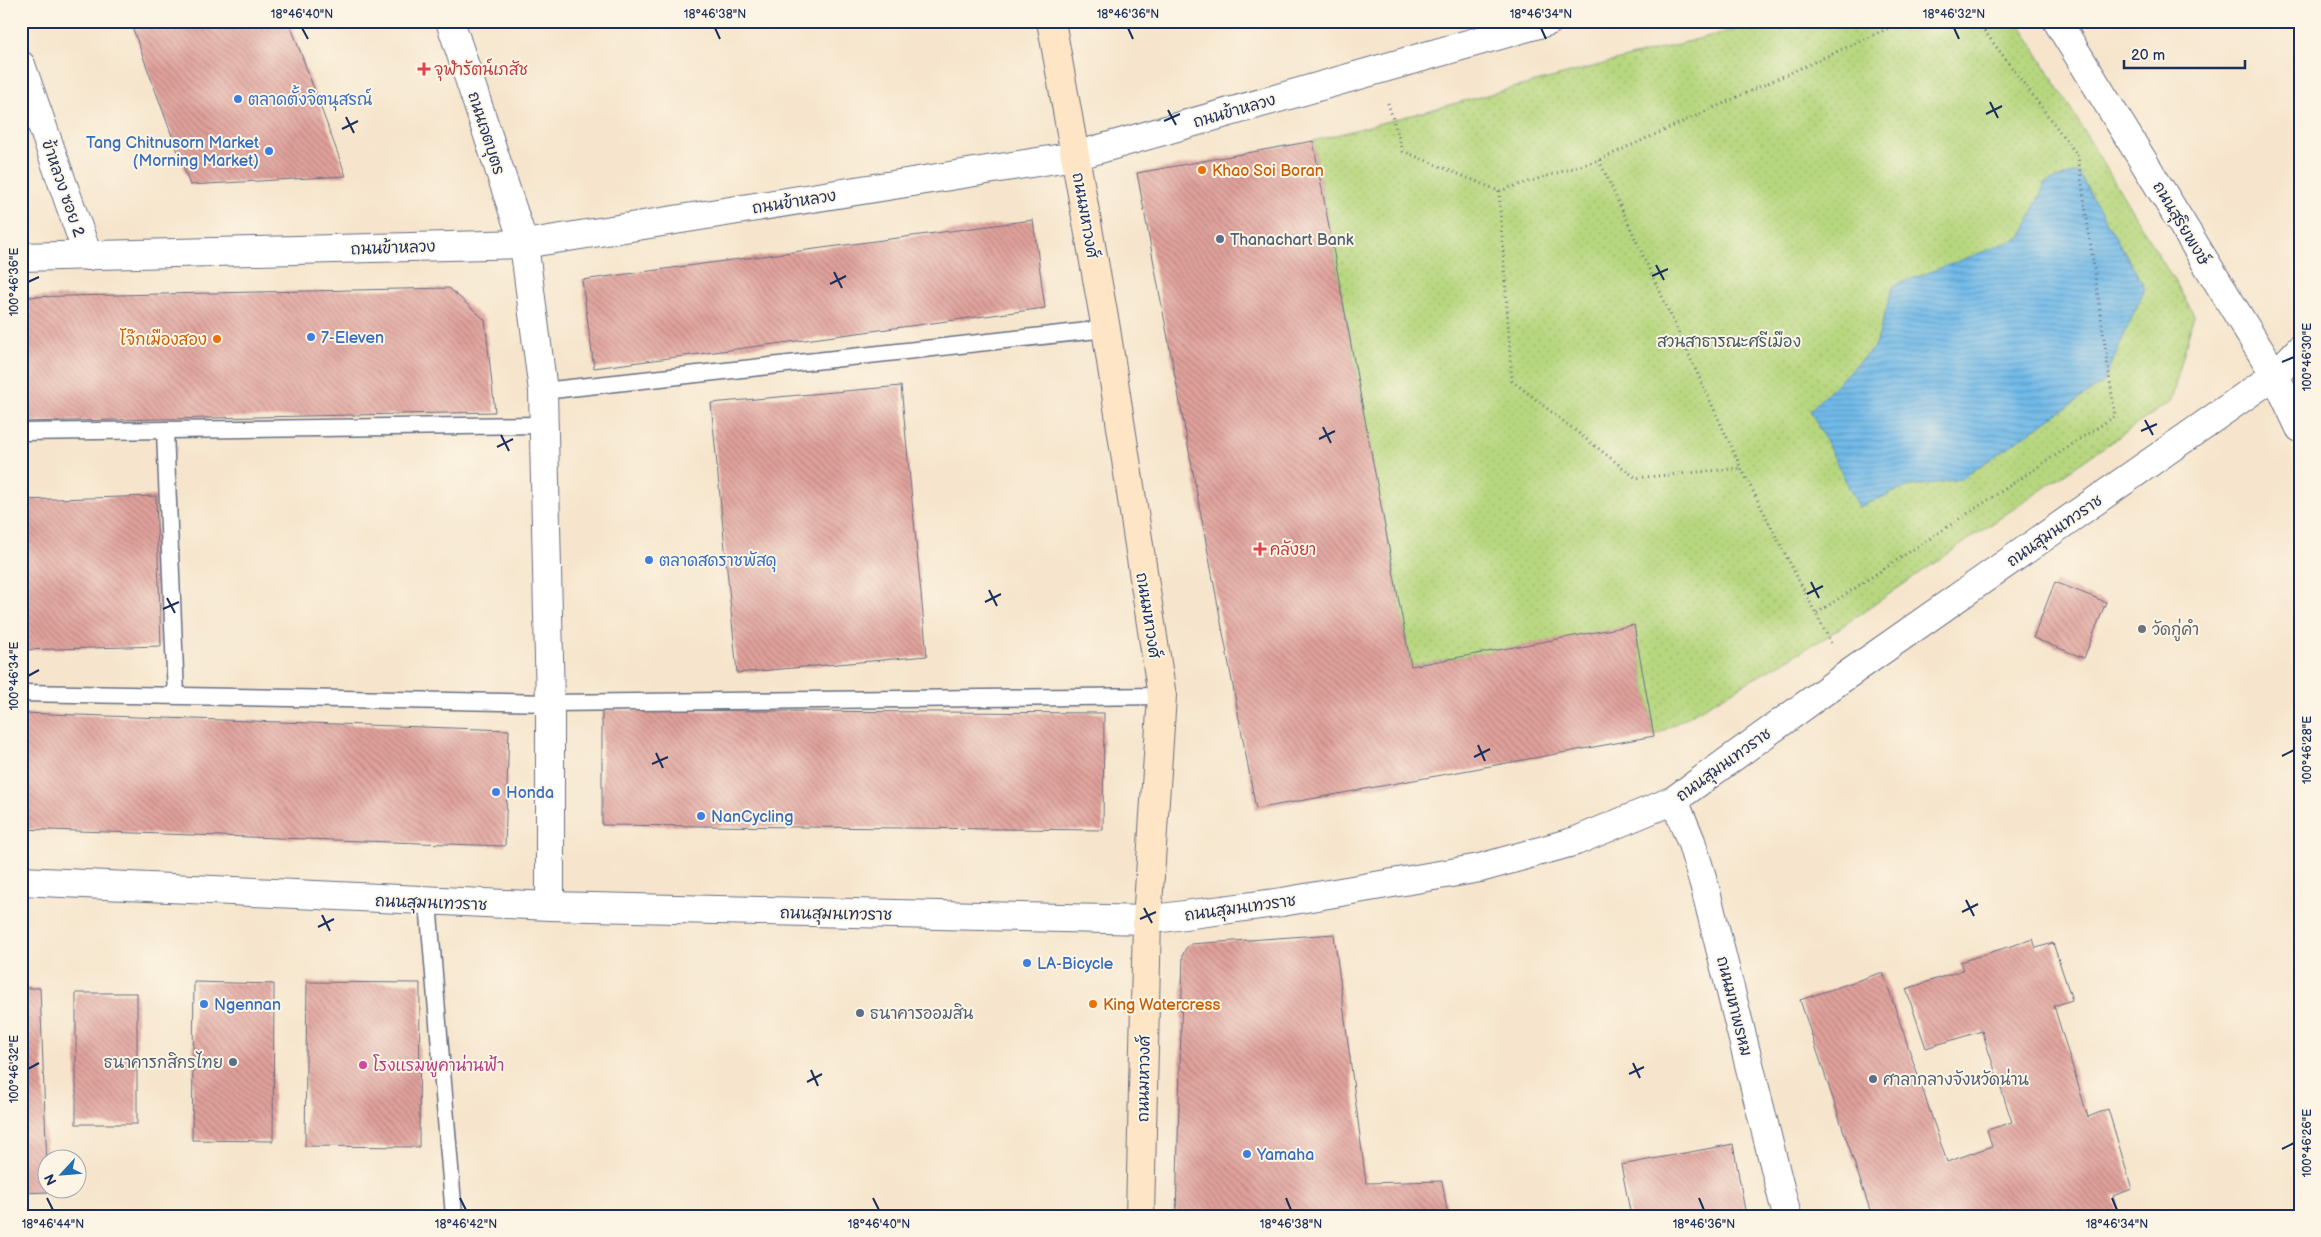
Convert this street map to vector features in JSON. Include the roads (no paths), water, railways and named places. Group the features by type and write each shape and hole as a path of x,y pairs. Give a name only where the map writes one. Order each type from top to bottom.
{"main road":[{"name":"ถนนมหาวงศ์","path":"1051,21 1106,329 1162,696 1147,920 1140,1216"}],"street":[{"name":"ถนนเจตบุตร","path":"450,21 524,244 543,391 550,703 550,906"},
{"name":"ถนนข้าหลวง","path":"21,257 524,244 1075,156 1549,21"},
{"name":"ถนนสุริยพงษ์","path":"2057,21 2274,375 2300,428"},
{"name":"ข้าหลวง ซอย 2","path":"21,65 88,256"},
{"name":"ถนนสุมนเทวราช","path":"21,881 428,902 1147,920 1282,902 1480,868 1576,841 1674,800 1847,675 2274,375 2300,349"},
{"name":"ถนนมหาพรหม","path":"1674,800 1691,841 1704,884 1787,1216"}],"lane":[{"path":"543,391 1106,329"},
{"path":"21,432 543,425"},
{"path":"165,431 176,695"},
{"path":"21,693 550,703 1162,696"},
{"path":"428,902 454,1216"}],"water":[{"path":"2078,172 2145,288 2103,383 1961,479 1907,487 1859,507 1810,410 1876,345 1893,286 2022,237 2045,183"}],"place":[{"name":"จุฬารัตน์เภสัช","path":"424,69"},
{"name":"ตลาดตั้งจิตนุสรณ์","path":"238,99"},
{"name":"Tang Chitnusorn Market (Morning Market)","path":"269,151"},
{"name":"Khao Soi Boran","path":"1202,170"},
{"name":"Thanachart Bank","path":"1220,239"},
{"name":"7-Eleven","path":"311,337"},
{"name":"โจ๊กเมืองสอง","path":"217,339"},
{"name":"คลังยา","path":"1260,549"},
{"name":"ตลาดสดราชพัสดุ","path":"649,560"},
{"name":"วัดกู่คำ","path":"2142,629"},
{"name":"Honda","path":"496,792"},
{"name":"NanCycling","path":"701,816"},
{"name":"LA-Bicycle","path":"1027,963"},
{"name":"Ngennan","path":"204,1004"},
{"name":"King Watercress","path":"1093,1004"},
{"name":"ธนาคารออมสิน","path":"860,1013"},
{"name":"ธนาคารกสิกรไทย","path":"233,1062"},
{"name":"โรงแรมพูคาน่านฟ้า","path":"363,1065"},
{"name":"ศาลากลางจังหวัดน่าน","path":"1873,1079"},
{"name":"Yamaha","path":"1247,1154"}],"park label":[{"name":"สวนสาธารณะศรีเมือง","path":"1729,341"}]}
